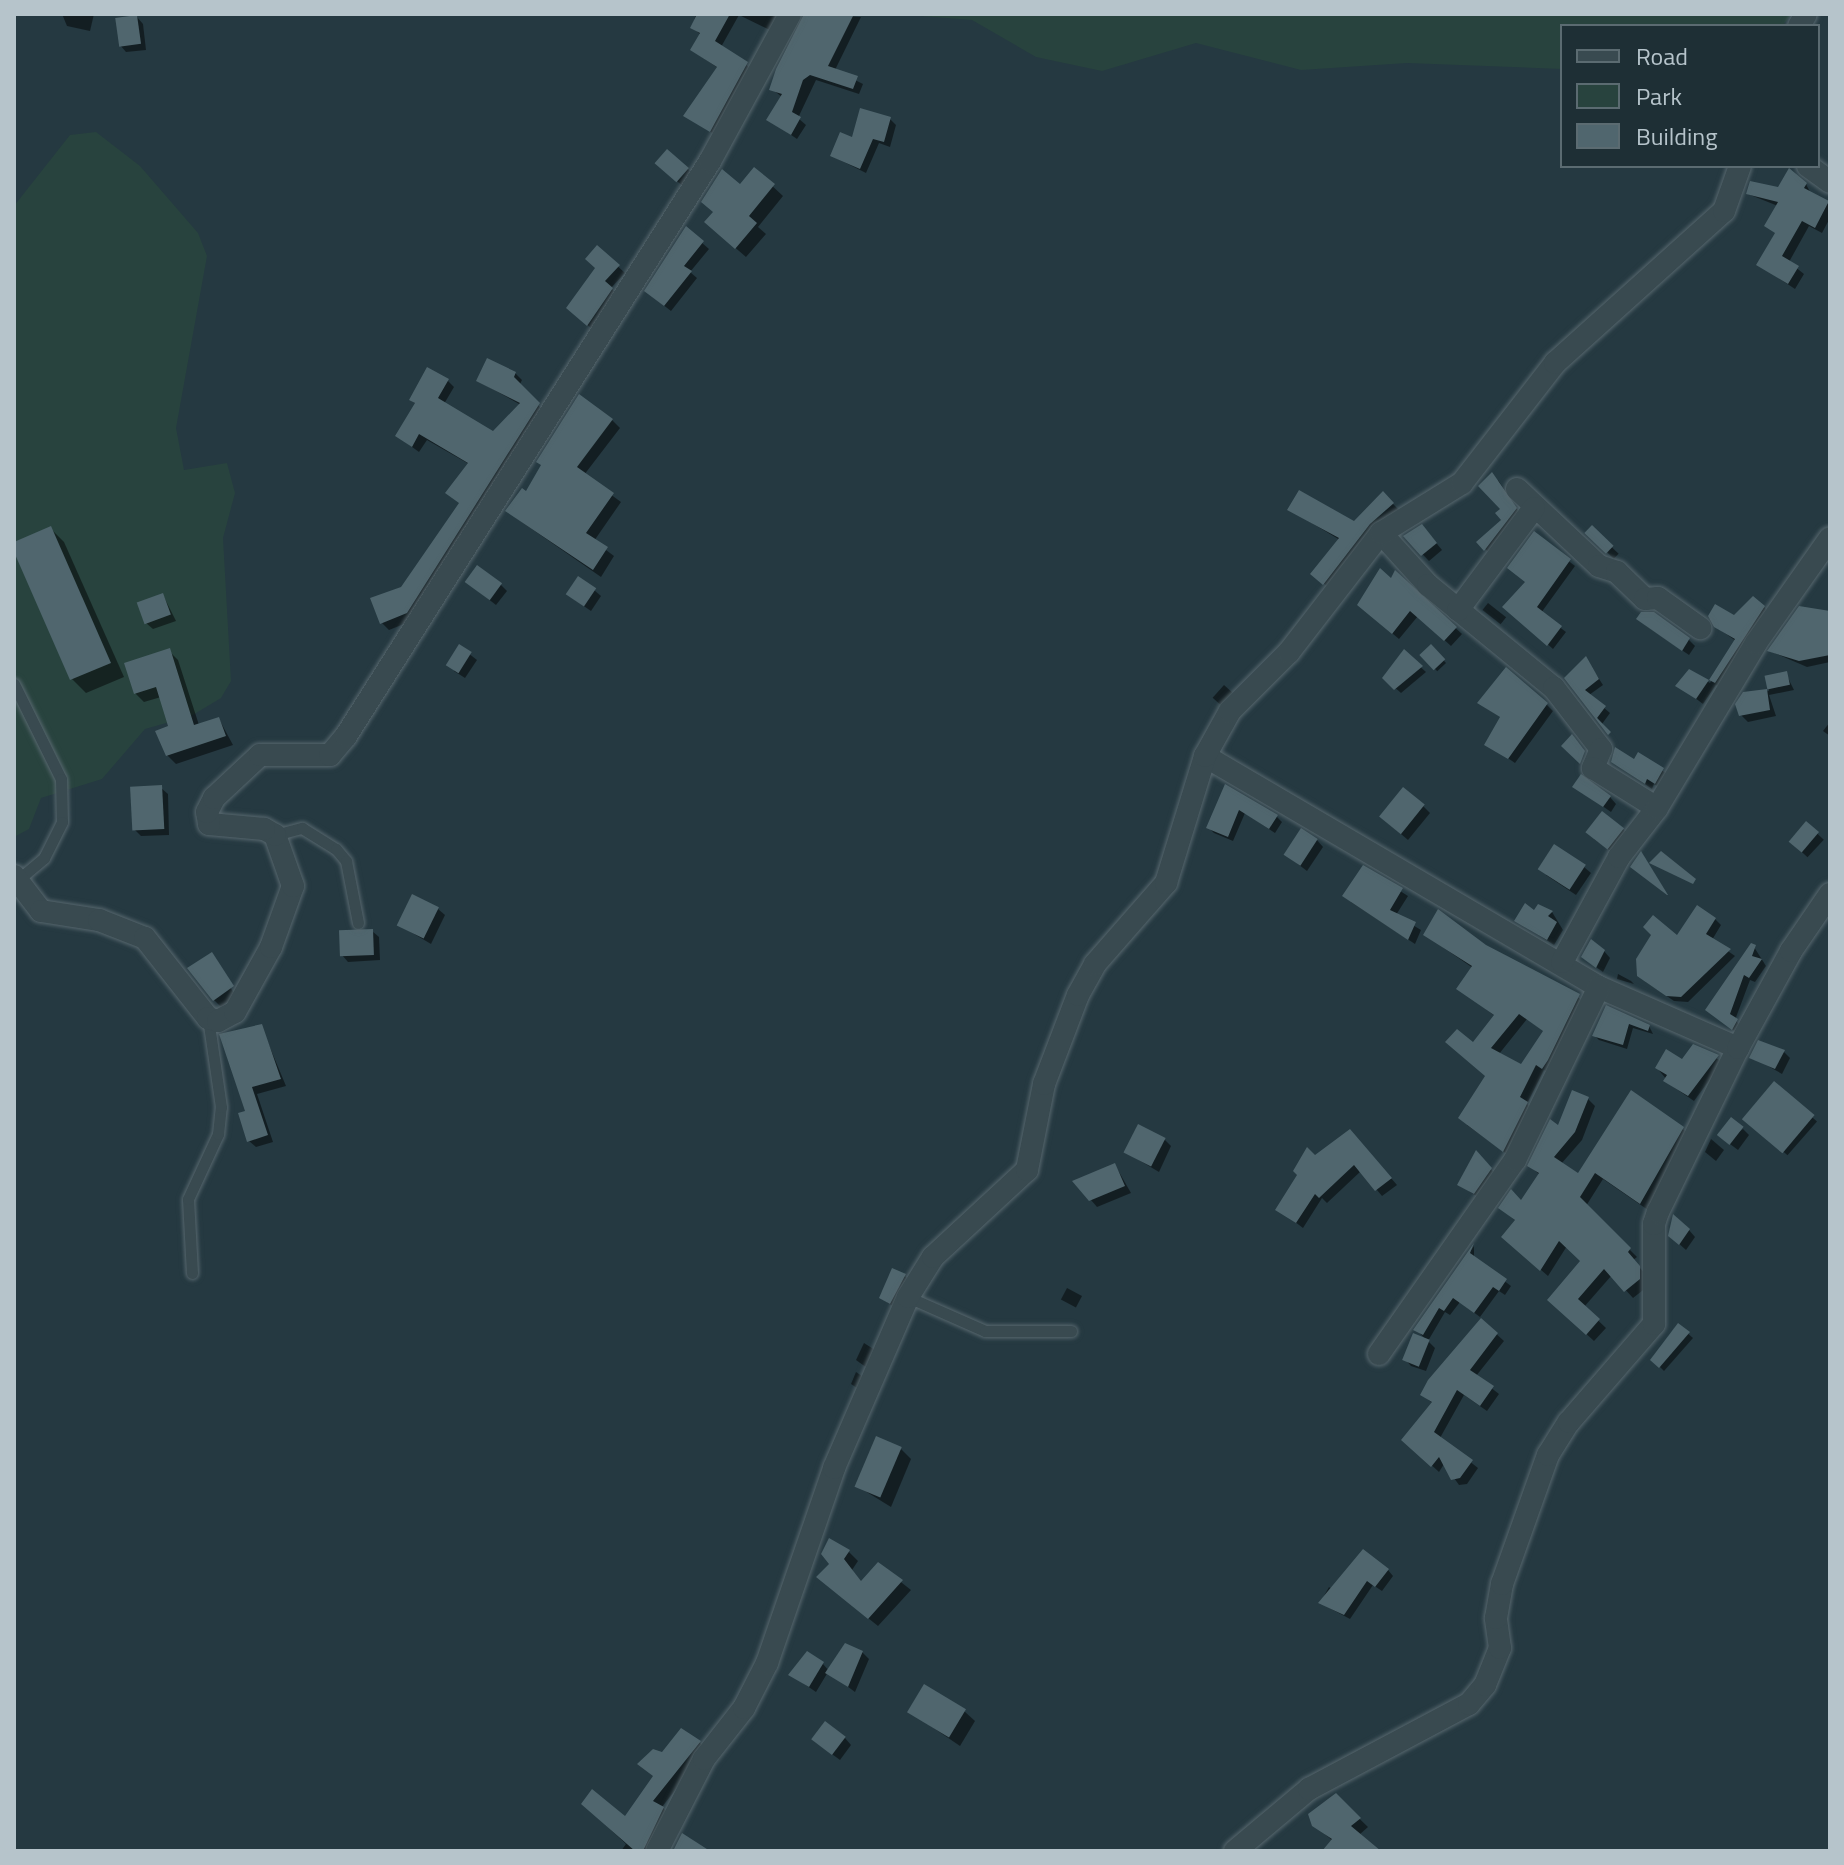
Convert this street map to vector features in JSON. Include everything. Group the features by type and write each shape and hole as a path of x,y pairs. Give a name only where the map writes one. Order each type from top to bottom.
{"street":[{"path":"17,878 41,911 99,920 145,938 208,1018 218,1021 235,1012 292,897 293,886 275,835 264,829 220,828 209,824 207,812 244,764 260,755 330,755 346,736 710,161 790,14"},
{"path":"657,1851 704,1759 744,1708 767,1663 834,1468 908,1297 933,1257 1027,1170 1044,1084 1078,995 1102,955 1166,883 1205,756 1230,711 1289,652 1381,533 1462,483 1555,363 1724,211 1739,168"},
{"path":"1811,168 1830,182"},
{"path":"1517,489 1599,566 1617,572 1645,599 1656,597 1700,628"},
{"path":"1458,610 1534,508"},
{"path":"1381,533 1458,610 1554,688 1601,749 1593,768 1657,808"},
{"path":"1562,962 1619,857 1657,808 1756,643 1830,538"},
{"path":"1205,756 1562,962 1599,987 1738,1048"},
{"path":"1235,1851 1309,1789 1469,1704 1485,1685 1500,1648 1496,1618 1502,1584 1548,1455 1569,1422 1654,1324 1654,1224 1738,1048 1791,951 1830,894"},
{"path":"1379,1354 1515,1160 1599,987"}],"lane":[{"path":"14,684 61,779 62,822 44,858 17,878"},
{"path":"275,835 302,828 336,849 346,861 358,923"},
{"path":"192,1273 188,1199 218,1134 221,1107 208,1018"},
{"path":"908,1297 985,1331 1071,1331"}],"green space":[{"path":"895,14 1792,14 1784,24 1560,24 1560,69 1407,63 1301,70 1196,43 1102,71 1036,57 972,20"},
{"path":"96,132 140,166 198,233 207,256 176,428 184,470 227,463 235,493 223,538 231,681 221,698 191,716 145,729 102,779 41,798 29,829 14,837 14,206 70,135"}],"building":[{"path":"697,14 730,14 715,41 748,62 710,132 683,116 717,67 690,50 700,33 690,28"},
{"path":"804,14 854,14 828,66 858,76 853,89 810,75 803,80 792,112 801,117 791,135 766,120 782,94 769,90 776,69"},
{"path":"137,15 141,44 119,47 115,18"},
{"path":"860,108 891,117 884,142 873,139 860,169 830,156 840,132 852,137"},
{"path":"667,149 689,168 676,182 655,163"},
{"path":"754,167 775,184 749,216 757,223 735,249 704,222 713,212 701,202 722,169 740,184"},
{"path":"1789,168 1807,183 1804,188 1829,201 1815,228 1802,221 1782,256 1799,266 1788,284 1756,265 1775,233 1764,226 1778,202 1746,194 1750,181 1778,187"},
{"path":"686,226 704,241 684,266 692,271 664,306 644,291"},
{"path":"597,245 620,265 605,281 613,288 587,326 566,308 595,268 585,259"},
{"path":"487,358 516,372 514,377 540,403 407,613 380,624 370,598 401,587 459,503 445,493 468,463 419,434 412,447 395,436 415,403 409,400 427,367 449,379 438,398 493,431 520,403 476,381"},
{"path":"579,394 613,419 577,467 614,493 586,533 608,547 593,570 505,511 522,488 526,491 541,465 536,462"},
{"path":"1492,472 1517,508 1484,551 1476,542 1501,520 1495,513 1500,509 1478,486"},
{"path":"1299,490 1354,521 1383,491 1394,503 1370,524 1323,585 1310,574 1339,538 1287,510"},
{"path":"1422,524 1437,543 1421,556 1403,536"},
{"path":"1592,525 1614,546 1606,554 1584,533"},
{"path":"51,526 111,663 70,680 14,552 14,542"},
{"path":"1534,531 1571,559 1537,607 1562,626 1547,646 1502,607 1525,582 1507,568"},
{"path":"477,565 502,583 490,600 465,582"},
{"path":"1380,568 1391,578 1395,570 1457,627 1444,641 1410,611 1392,634 1357,605"},
{"path":"578,576 596,588 584,607 566,594"},
{"path":"163,593 171,615 145,624 137,603"},
{"path":"1753,596 1765,606 1715,683 1709,680 1735,639 1714,627 1708,616 1715,604 1734,615"},
{"path":"1799,606 1830,611 1830,655 1799,661 1767,651"},
{"path":"1641,612 1654,612 1690,638 1682,651 1636,619"},
{"path":"459,644 472,652 458,673 446,665"},
{"path":"1431,644 1445,659 1434,670 1419,655"},
{"path":"170,648 194,725 219,717 226,736 166,756 155,731 168,726 156,687 134,694 124,663"},
{"path":"1404,649 1423,666 1394,690 1382,678"},
{"path":"1586,656 1599,679 1585,690 1606,706 1597,718 1611,732 1608,735 1564,678"},
{"path":"1506,667 1548,703 1508,759 1484,745 1500,717 1477,703"},
{"path":"1689,669 1709,680 1696,699 1675,686"},
{"path":"1787,671 1790,685 1767,689 1765,676"},
{"path":"1767,689 1770,710 1739,716 1735,704 1743,692"},
{"path":"1572,734 1585,751 1580,764 1561,746"},
{"path":"1615,747 1634,759 1638,752 1664,768 1655,784 1647,779 1645,784 1611,762"},
{"path":"1581,774 1611,796 1603,807 1572,787"},
{"path":"1225,784 1278,815 1269,829 1239,810 1228,837 1206,828"},
{"path":"162,785 164,829 132,831 130,787"},
{"path":"1403,787 1425,805 1401,834 1379,817"},
{"path":"1602,811 1624,828 1607,850 1585,832"},
{"path":"1806,821 1819,832 1802,853 1789,842"},
{"path":"1301,828 1318,839 1300,866 1284,855"},
{"path":"1554,844 1586,865 1570,890 1538,869"},
{"path":"1641,851 1668,895 1630,867"},
{"path":"1661,851 1696,879 1693,884 1649,863"},
{"path":"1363,865 1403,888 1390,910 1416,922 1408,940 1342,896"},
{"path":"412,894 439,907 424,939 397,925"},
{"path":"1525,903 1534,910 1538,904 1553,911 1548,916 1557,922 1547,940 1514,921"},
{"path":"1697,905 1716,918 1706,934 1731,949 1681,997 1666,996 1637,976 1636,959 1651,935 1643,927 1653,915 1677,935"},
{"path":"1438,909 1486,945 1580,994 1548,1060 1542,1069 1536,1065 1520,1097 1528,1102 1503,1152 1458,1118 1485,1076 1445,1042 1457,1029 1473,1042 1494,1015 1456,989 1472,966 1423,935","holes":["1519,1014 1543,1031 1521,1064 1491,1048"]},
{"path":"373,929 374,955 340,956 339,930"},
{"path":"1591,939 1605,950 1596,968 1581,957"},
{"path":"1751,943 1756,945 1752,956 1762,959 1749,978 1744,975 1730,1014 1738,1019 1732,1030 1705,1010"},
{"path":"212,952 234,986 213,1001 187,968"},
{"path":"1606,1005 1650,1025 1648,1031 1629,1024 1623,1045 1592,1036"},
{"path":"262,1024 281,1079 252,1087 268,1135 247,1142 238,1113 245,1111 219,1034"},
{"path":"1758,1040 1785,1050 1775,1069 1749,1058"},
{"path":"1693,1044 1719,1055 1688,1096 1663,1081 1667,1075 1655,1068 1666,1049 1682,1059"},
{"path":"1774,1081 1815,1115 1782,1153 1742,1119"},
{"path":"1572,1090 1589,1097 1575,1132 1554,1157 1578,1173 1631,1090 1684,1127 1640,1204 1595,1173 1580,1197 1631,1248 1628,1252 1640,1266 1640,1279 1624,1292 1604,1269 1578,1299 1600,1319 1586,1335 1547,1300 1580,1261 1559,1241 1540,1271 1501,1237 1515,1220 1498,1208 1511,1189 1521,1200 1539,1173 1527,1166 1550,1119 1558,1125"},
{"path":"1731,1117 1744,1127 1729,1145 1717,1135"},
{"path":"1138,1124 1166,1138 1151,1167 1123,1153"},
{"path":"1350,1129 1392,1178 1375,1191 1354,1165 1319,1198 1315,1194 1296,1223 1275,1210 1297,1175 1293,1171 1307,1147 1315,1155"},
{"path":"1476,1150 1492,1168 1474,1194 1457,1185"},
{"path":"1115,1163 1125,1186 1089,1201 1072,1181"},
{"path":"1673,1214 1690,1229 1679,1245 1668,1236"},
{"path":"1474,1243 1470,1253 1507,1279 1499,1291 1493,1287 1474,1313 1453,1298 1444,1311 1439,1308 1423,1335 1413,1330"},
{"path":"892,1268 906,1274 890,1304 879,1298"},
{"path":"1481,1318 1498,1333 1470,1370 1494,1386 1480,1406 1457,1390 1434,1432 1473,1460 1460,1478 1451,1480 1439,1457 1431,1467 1401,1440 1432,1402 1420,1395 1428,1380"},
{"path":"1678,1323 1690,1332 1659,1368 1650,1360"},
{"path":"1413,1333 1430,1340 1419,1367 1402,1360"},
{"path":"876,1436 902,1447 880,1498 855,1487"},
{"path":"829,1538 850,1550 844,1559 861,1581 878,1562 903,1580 868,1619 816,1577 829,1564 821,1554"},
{"path":"1363,1549 1389,1569 1375,1587 1367,1581 1344,1615 1318,1603"},
{"path":"845,1643 863,1651 848,1687 825,1673"},
{"path":"807,1651 824,1662 809,1687 788,1675"},
{"path":"924,1684 966,1709 949,1738 907,1712"},
{"path":"825,1721 846,1737 832,1755 811,1739"},
{"path":"681,1728 701,1741 653,1801 664,1807 643,1851 635,1851 581,1804 592,1789 625,1816 653,1776 637,1764 653,1749 662,1752"},
{"path":"1336,1793 1361,1818 1351,1826 1381,1851 1322,1851 1332,1839 1312,1826 1308,1814"},
{"path":"682,1833 710,1851 673,1851"}]}
